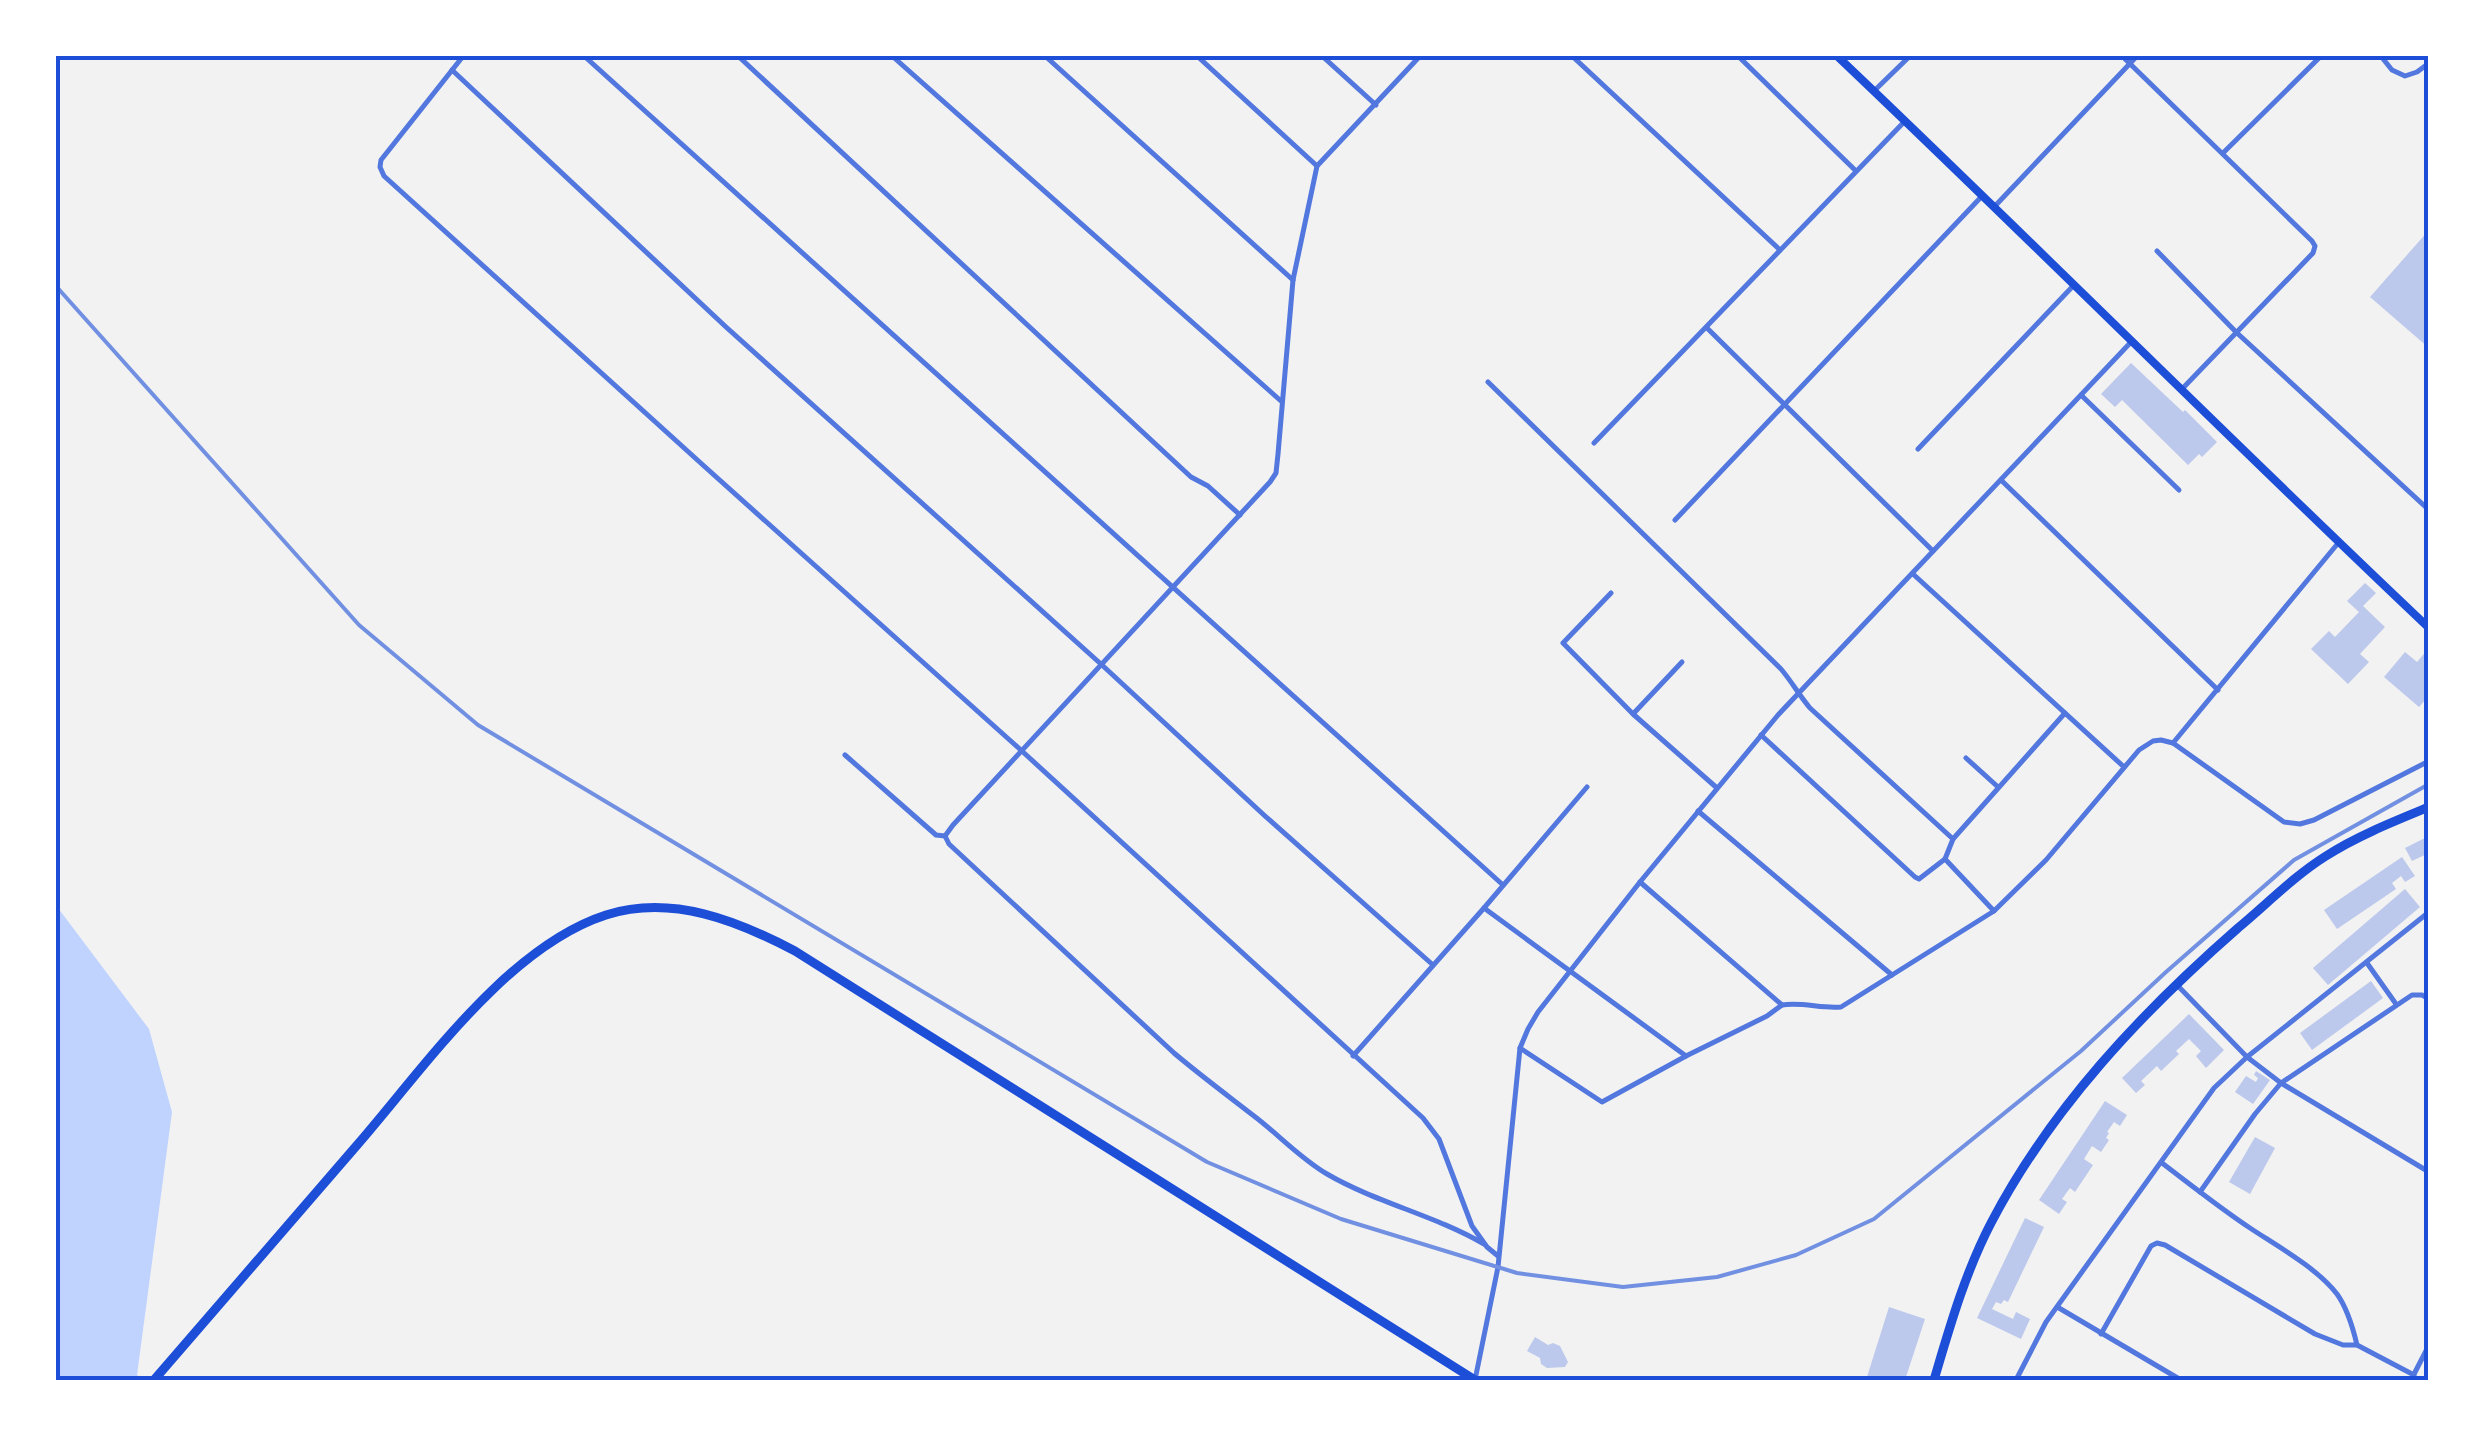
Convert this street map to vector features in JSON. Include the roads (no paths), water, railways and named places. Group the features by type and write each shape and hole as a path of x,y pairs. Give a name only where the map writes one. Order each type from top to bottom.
{"main road":[{"path":"1836,55 2429,628"},
{"path":"1934,1380 1954,1312 1991,1224 2024,1164 2086,1080 2177,985 2304,872 2358,838 2429,807"},
{"path":"154,1380 478,1006 532,955 584,924 608,915 650,908 688,910 722,918 756,930 795,951 1475,1380"}],"street":[{"path":"464,55 380,160 384,176 1423,1118 1438,1139 1472,1226 1498,1256"},
{"path":"583,55 1504,886"},
{"path":"737,55 1190,476 1208,486 1240,515"},
{"path":"891,55 1281,401"},
{"path":"1044,55 1293,280"},
{"path":"1196,55 1317,166"},
{"path":"1321,55 1376,104"},
{"path":"945,836 1276,473 1293,280 1317,166 1421,55"},
{"path":"1572,55 1780,250"},
{"path":"1737,55 1856,172"},
{"path":"1874,91 1911,55"},
{"path":"2122,55 2315,246 2313,253 2182,389"},
{"path":"1995,206 2138,55"},
{"path":"2222,153 2322,55"},
{"path":"2380,55 2392,70 2405,76 2429,63"},
{"path":"452,70 726,327 1433,965"},
{"path":"1594,443 1905,121"},
{"path":"1675,520 1983,195"},
{"path":"2157,250 2236,332 2429,510"},
{"path":"1918,449 2074,285"},
{"path":"1706,327 1933,551"},
{"path":"1475,1380 1498,1268 1520,1048 1538,1012 1640,882 1797,694 2132,342"},
{"path":"1488,382 1781,669 1797,694 1952,839"},
{"path":"2081,395 2179,490"},
{"path":"2001,480 2218,690"},
{"path":"2173,743 2339,542"},
{"path":"1913,574 2124,767"},
{"path":"1610,592 1563,644 1633,714 1717,788"},
{"path":"1633,714 1682,662"},
{"path":"1761,735 1919,879 1946,858 1952,839 2064,712"},
{"path":"1520,1048 1602,1102 1782,1005 1842,1007 1994,911 2046,860 2139,750 2153,742 2173,743 2292,824 2314,820 2429,762"},
{"path":"844,756 936,835 945,836"},
{"path":"1966,758 1998,787"},
{"path":"1353,1056 1587,787"},
{"path":"1698,811 1892,975"},
{"path":"945,836 949,844 1174,1053 1304,1158 1366,1194 1456,1228 1487,1246"},
{"path":"1946,858 1994,911"},
{"path":"1640,882 1782,1005"},
{"path":"1484,908 1686,1056"},
{"path":"2016,1380 2046,1322 2214,1088 2246,1057 2429,912"},
{"path":"2367,963 2396,1004"},
{"path":"2177,985 2246,1057 2429,1172"},
{"path":"2200,1192 2282,1083 2396,1004 2412,995 2429,999"},
{"path":"2162,1163 2289,1252 2327,1284 2338,1295 2356,1344"},
{"path":"2101,1334 2151,1246 2157,1243 2165,1244 2314,1334 2344,1345 2356,1344 2412,1378 2429,1345"},
{"path":"2058,1307 2181,1380"}],"water":[{"path":"55,904 149,1029 172,1112 137,1375 143,1380 55,1380"}],"railway":[{"path":"55,285 359,625 478,725 1207,1162 1341,1219 1517,1273 1623,1287 1717,1277 1796,1255 1874,1219 2081,1051 2294,860 2429,784"}]}
